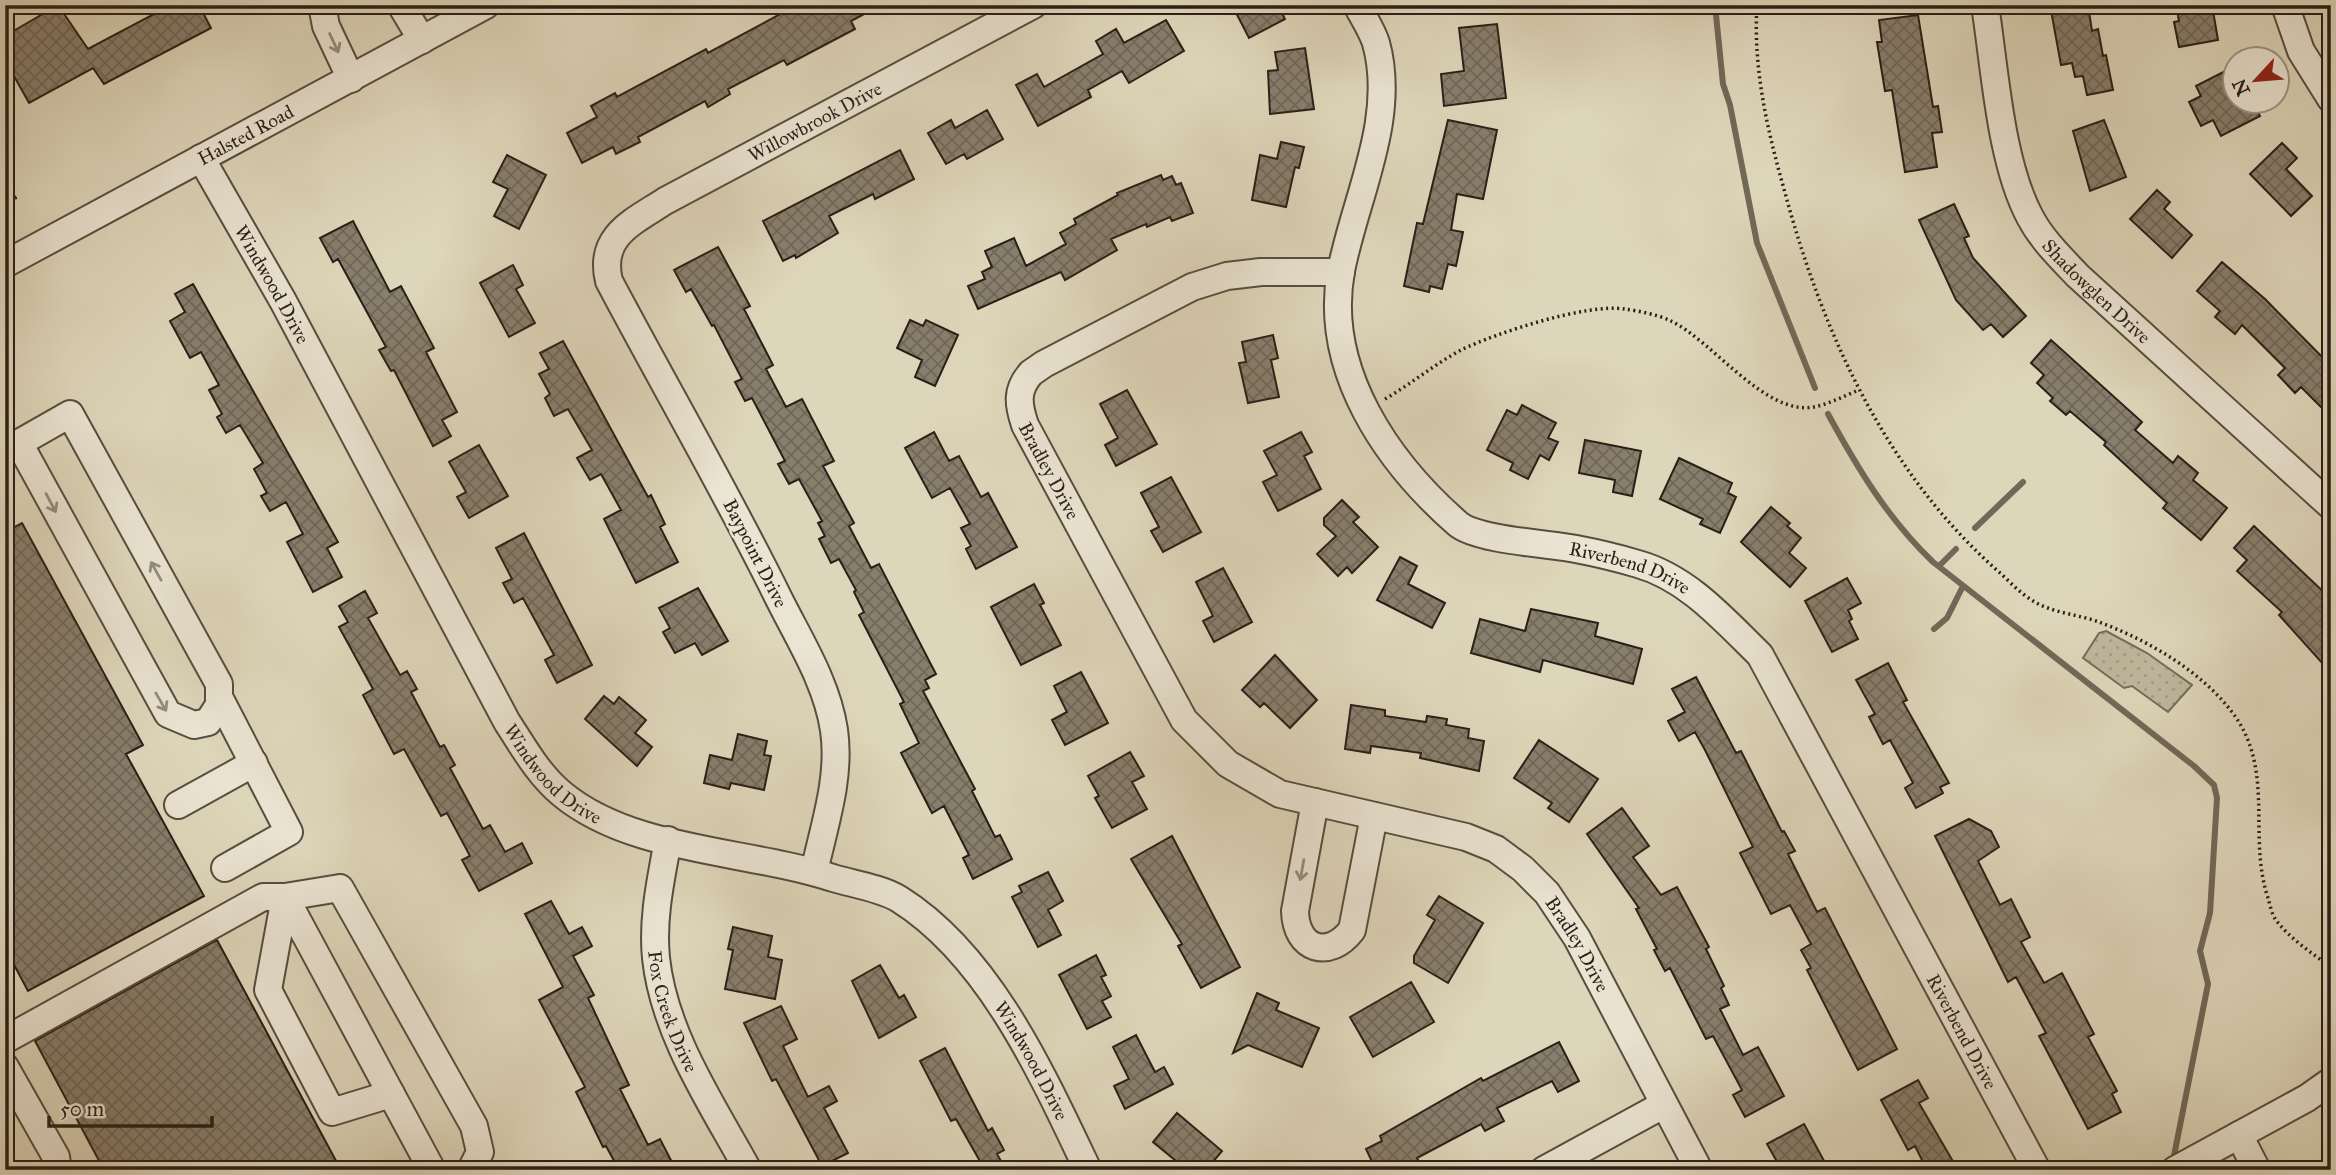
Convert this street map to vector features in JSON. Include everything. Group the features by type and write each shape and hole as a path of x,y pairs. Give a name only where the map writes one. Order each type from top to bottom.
{"street":[{"path":"322,5 327,26 351,79"},
{"path":"401,5 422,40"},
{"name":"Halsted Road","path":"5,264 486,5"},
{"name":"Willowbrook Drive","path":"607,252 621,229 665,201 1033,5"},
{"name":"Riverbend Drive","path":"1357,5 1376,43 1383,91 1367,172 1341,272 1338,316 1343,350 1363,409 1379,438 1461,526 1525,544 1575,549 1641,564 1698,594 1760,655 2038,1170"},
{"name":"Shadowglen Drive","path":"1984,5 2010,158 2017,188 2031,219 2050,246 2078,276 2331,506"},
{"path":"2285,5 2301,51 2331,99"},
{"name":"Windwood Drive","path":"201,158 283,301 507,722 540,773 562,794 596,817 632,831 814,872 897,898 952,941 1006,1014 1056,1102 1088,1170"},
{"name":"Baypoint Drive","path":"607,252 605,264 609,281 733,506 827,696 834,733 834,767 831,797 814,872"},
{"name":"Bradley Drive","path":"1341,272 1261,272 1227,276 1192,287 1044,364 1022,384 1018,404 1026,425 1184,720 1206,745 1254,782 1280,793 1466,836 1496,849 1523,869 1547,894 1577,938 1699,1170"},
{"path":"70,414 219,684 219,697 219,705 208,722 194,725 168,714 12,447 70,414"},
{"path":"219,697 289,832 225,869"},
{"path":"178,805 254,763"},
{"path":"1315,802 1294,911 1299,932 1314,946 1331,948 1343,942 1352,930 1374,816"},
{"name":"Fox Creek Drive","path":"668,840 655,926 661,989 696,1074 748,1170"},
{"path":"5,1040 263,897 285,897 340,887 474,1126 480,1152 471,1170"},
{"path":"285,897 432,1170"},
{"path":"285,897 268,990 325,1100 332,1112 391,1094"},
{"path":"5,1067 56,1157 58,1170"},
{"path":"2175,1170 2331,1081"},
{"path":"1544,1170 1663,1105"},
{"path":"2239,1135 2257,1170"}],"path":[{"path":"1757,5 1755,40 1759,75 1774,153 1797,237 1859,390 1917,486 1962,540 2032,601 2098,622 2154,646 2202,682 2231,710 2247,735 2257,766 2260,867 2275,919 2331,967"},
{"path":"5,203 19,195"},
{"path":"1363,409 1412,384 1460,351 1496,336 1570,314 1623,309 1670,321 1703,342 1770,396 1786,404 1812,407 1859,390"}],"shaded area":[{"path":"2106,631 2147,653 2192,685 2168,712 2132,686 2124,688 2083,658 2099,633"}],"building":[{"path":"58,5 88,49 171,5 199,5 211,28 104,84 93,68 29,103 5,60 5,36"},
{"path":"797,5 881,5 851,21 855,29 787,65 784,60 728,89 730,94 708,107 705,101 638,137 640,142 616,154 613,147 582,163 567,133 597,117 591,106 615,93 617,97 706,49 708,53"},
{"path":"1232,5 1278,5 1285,19 1249,38"},
{"path":"2050,5 2088,5 2092,31 2098,29 2113,90 2087,95 2083,76 2075,77 2072,63 2061,65"},
{"path":"2176,5 2212,5 2218,40 2179,47 2174,22 2179,21"},
{"path":"1918,15 1933,107 1938,106 1942,132 1932,133 1937,167 1905,172 1892,90 1885,91 1877,42 1882,42 1879,20"},
{"path":"1166,20 1184,51 1129,83 1122,71 1088,90 1091,97 1038,126 1016,85 1037,74 1044,87 1103,54 1096,41 1116,29 1124,43"},
{"path":"1497,24 1506,98 1444,106 1441,74 1464,71 1459,28"},
{"path":"1305,48 1314,109 1270,114 1268,71 1278,70 1275,52"},
{"path":"2220,74 2220,116 2260,116 2221,136 2213,120 2201,126 2189,102 2201,96 2196,86"},
{"path":"987,110 1003,139 967,159 964,154 946,164 928,133 951,120 955,128"},
{"path":"1448,120 1497,130 1483,199 1457,194 1451,230 1463,232 1456,266 1448,264 1442,289 1430,286 1429,292 1404,286 1417,223 1423,224"},
{"path":"2104,120 2126,177 2090,191 2073,131"},
{"path":"1281,142 1304,147 1299,168 1295,167 1286,207 1252,200 1260,155 1277,159"},
{"path":"2282,143 2297,158 2286,169 2312,196 2291,216 2250,174"},
{"path":"900,150 914,179 875,199 873,194 829,216 838,233 796,258 795,255 783,261 763,221"},
{"path":"507,155 546,175 519,229 494,216 508,189 493,182"},
{"path":"1161,175 1163,180 1172,176 1176,185 1181,183 1193,213 1172,221 1170,217 1147,227 1146,224 1111,239 1117,250 1065,280 1061,272 978,309 968,286 985,279 982,272 992,267 985,251 1014,238 1026,266 1066,244 1060,233 1076,224 1074,219 1118,195 1117,193"},
{"path":"2157,190 2170,202 2164,209 2192,235 2172,258 2130,219"},
{"path":"1954,204 1969,236 1964,238 1973,258 2026,316 2003,337 1991,324 1983,330 1956,300 1919,220"},
{"path":"353,221 390,292 401,286 434,348 426,352 457,412 442,420 451,436 433,446 394,370 391,371 379,350 386,347 338,259 333,262 320,238"},
{"path":"718,247 750,306 744,309 773,365 766,369 786,407 802,399 834,461 823,466 854,523 849,526 871,568 879,564 936,674 925,680 929,688 923,691 975,789 972,791 995,837 1000,835 1012,859 973,879 963,858 969,855 944,806 932,813 901,753 919,743 900,704 904,702 859,615 864,612 854,592 856,590 839,559 831,563 819,539 825,536 818,523 822,521 799,479 789,484 778,464 785,461 752,398 745,401 735,382 742,379 714,325 712,326 691,289 686,292 674,270"},
{"path":"2222,262 2265,299 2331,366 2331,417 2301,387 2295,393 2278,375 2285,368 2242,325 2235,334 2215,317 2220,311 2197,291"},
{"path":"513,265 523,285 516,289 535,323 509,337 480,283"},
{"path":"193,284 338,542 327,548 342,577 313,592 287,542 303,534 286,502 270,511 261,496 267,493 254,469 263,463 240,425 226,433 217,417 222,414 209,390 219,385 201,352 190,358 170,321 185,312 175,294"},
{"path":"910,320 923,326 926,320 958,335 935,386 915,377 922,360 897,348"},
{"path":"1273,335 1278,358 1271,360 1279,397 1248,403 1239,363 1246,362 1242,342"},
{"path":"2051,340 2142,422 2135,430 2173,463 2178,456 2198,473 2193,480 2227,508 2201,540 2163,508 2167,503 2104,445 2106,442 2070,411 2066,415 2050,401 2053,398 2037,383 2044,375 2031,363"},
{"path":"563,341 648,497 651,495 665,524 660,527 678,562 636,583 604,519 621,510 601,474 590,480 577,458 592,450 568,409 554,416 545,398 550,394 539,374 549,369 540,353"},
{"path":"1127,390 1157,444 1116,466 1105,445 1118,438 1100,404"},
{"path":"1522,405 1556,423 1548,438 1558,442 1549,460 1540,455 1528,479 1510,470 1513,463 1487,450 1507,410 1517,415"},
{"path":"934,432 949,461 959,456 981,497 988,493 1017,547 976,569 966,549 971,546 961,528 970,524 950,488 932,498 905,448"},
{"path":"1301,432 1312,452 1304,456 1321,489 1278,511 1263,482 1277,475 1264,451"},
{"path":"1585,440 1641,451 1632,496 1613,492 1615,480 1579,473"},
{"path":"479,445 508,496 469,518 457,497 466,492 449,462"},
{"path":"1679,458 1732,483 1728,493 1736,497 1720,533 1700,524 1703,519 1660,499"},
{"path":"1171,477 1201,532 1163,552 1151,531 1159,527 1141,493"},
{"path":"1342,500 1359,517 1353,522 1378,547 1352,573 1347,567 1338,576 1317,554 1336,536 1324,525 1324,518"},
{"path":"1771,507 1790,523 1787,526 1801,538 1789,553 1806,568 1790,587 1741,542"},
{"path":"22,523 143,745 126,754 204,896 28,991 5,948 5,532"},
{"path":"2254,526 2330,598 2323,604 2331,612 2331,673 2279,615 2282,612 2237,571 2247,560 2234,548"},
{"path":"524,533 592,665 557,683 545,660 554,655 523,598 514,603 503,583 512,579 496,548"},
{"path":"1400,557 1417,566 1408,584 1445,603 1432,628 1377,600"},
{"path":"1223,568 1252,622 1214,642 1203,621 1213,616 1196,582"},
{"path":"1847,578 1861,603 1848,610 1852,619 1849,621 1858,639 1832,652 1805,601"},
{"path":"1034,584 1044,603 1040,605 1061,645 1021,665 991,607"},
{"path":"698,588 728,641 702,655 695,643 675,653 663,632 670,628 659,608"},
{"path":"365,591 377,613 368,618 400,675 407,671 417,689 411,692 440,747 444,745 455,765 450,768 483,829 490,825 505,852 522,843 532,863 479,891 462,860 470,856 447,813 441,816 404,749 394,754 363,695 373,689 339,627 348,622 339,606"},
{"path":"1531,609 1598,623 1595,636 1642,649 1633,684 1543,660 1540,672 1471,653 1480,619 1525,631"},
{"path":"1275,655 1317,700 1290,728 1264,703 1260,707 1242,690"},
{"path":"1888,663 1907,700 1903,702 1949,783 1940,787 1943,793 1916,808 1905,788 1913,783 1890,740 1883,744 1869,717 1875,714 1856,680"},
{"path":"1081,672 1108,723 1065,745 1052,720 1067,712 1054,686"},
{"path":"1696,677 1736,753 1741,751 1782,832 1784,831 1795,851 1788,854 1817,912 1825,908 1897,1049 1858,1070 1807,970 1811,968 1801,950 1811,944 1790,905 1771,914 1740,853 1753,847 1705,750 1695,732 1679,741 1668,721 1685,712 1672,689"},
{"path":"604,696 614,704 619,697 646,720 635,733 652,747 637,766 585,719"},
{"path":"1351,705 1385,710 1385,716 1426,722 1427,716 1447,719 1446,725 1469,729 1468,738 1484,741 1479,771 1420,758 1421,753 1371,746 1370,753 1345,749"},
{"path":"738,734 767,741 764,755 771,756 764,790 731,783 729,789 704,783 710,755 732,760"},
{"path":"1539,740 1598,779 1569,822 1548,808 1552,803 1514,778"},
{"path":"1130,752 1144,776 1132,782 1147,809 1112,828 1095,798 1099,796 1088,776"},
{"path":"1622,808 1649,846 1633,857 1661,895 1677,887 1709,947 1706,949 1724,986 1721,988 1729,1005 1720,1009 1743,1055 1758,1047 1784,1096 1745,1117 1733,1095 1742,1090 1713,1036 1706,1039 1670,968 1665,971 1654,950 1657,949 1636,909 1639,908 1587,834"},
{"path":"1969,819 1991,831 1999,847 1978,861 2000,905 2011,899 2030,937 2021,942 2044,983 2062,973 2094,1034 2088,1037 2117,1091 2112,1094 2121,1112 2088,1129 2039,1036 2046,1033 2016,977 2008,982 1935,836"},
{"path":"1172,836 1240,967 1201,988 1178,946 1182,944 1131,859"},
{"path":"1048,872 1063,901 1048,910 1061,935 1038,947 1012,897 1022,892 1019,886"},
{"path":"1439,896 1483,923 1448,983 1414,963 1414,956 1435,920 1427,915"},
{"path":"551,901 569,934 582,927 592,946 573,956 594,995 588,998 629,1085 620,1089 648,1145 660,1139 673,1164 662,1170 619,1170 606,1146 603,1147 576,1092 585,1087 539,1000 563,987 525,914"},
{"path":"733,927 772,936 768,957 782,960 775,999 725,989 733,950 728,949"},
{"path":"217,940 341,1170 104,1170 35,1041"},
{"path":"1096,955 1106,975 1101,977 1111,996 1102,1001 1111,1017 1087,1029 1059,975"},
{"path":"880,965 899,998 904,995 916,1017 879,1038 852,981"},
{"path":"1411,982 1434,1022 1373,1057 1350,1017"},
{"path":"1257,993 1279,1003 1276,1010 1319,1028 1302,1067 1248,1045 1233,1053"},
{"path":"781,1006 797,1039 783,1046 808,1097 829,1086 837,1101 824,1108 848,1153 822,1166 776,1079 772,1081 744,1023"},
{"path":"1136,1035 1155,1072 1164,1067 1173,1084 1125,1109 1114,1086 1129,1079 1113,1047"},
{"path":"1559,1042 1579,1081 1558,1092 1552,1081 1497,1108 1504,1121 1485,1131 1481,1124 1417,1158 1421,1165 1411,1170 1376,1170 1366,1149 1382,1141 1380,1136 1481,1078 1483,1081"},
{"path":"945,1048 988,1131 992,1128 1004,1150 997,1154 1006,1170 985,1170 956,1119 951,1121 920,1061"},
{"path":"1918,1080 1928,1098 1919,1103 1958,1170 1927,1170 1915,1146 1908,1150 1881,1100"},
{"path":"1177,1113 1222,1151 1206,1170 1187,1170 1153,1142"},
{"path":"1804,1124 1829,1170 1788,1170 1785,1164 1780,1167 1767,1144"}],"waterway":[{"path":"1715,5 1723,84 1730,105 1757,243 1815,388"},
{"path":"1828,414 1888,511 1933,562 2194,766 2214,785 2217,798 2210,913 2200,951 2208,984 2173,1161"},
{"path":"1975,528 2023,482"},
{"path":"1939,566 1956,549"},
{"path":"1934,629 1947,618 1963,586"}]}
